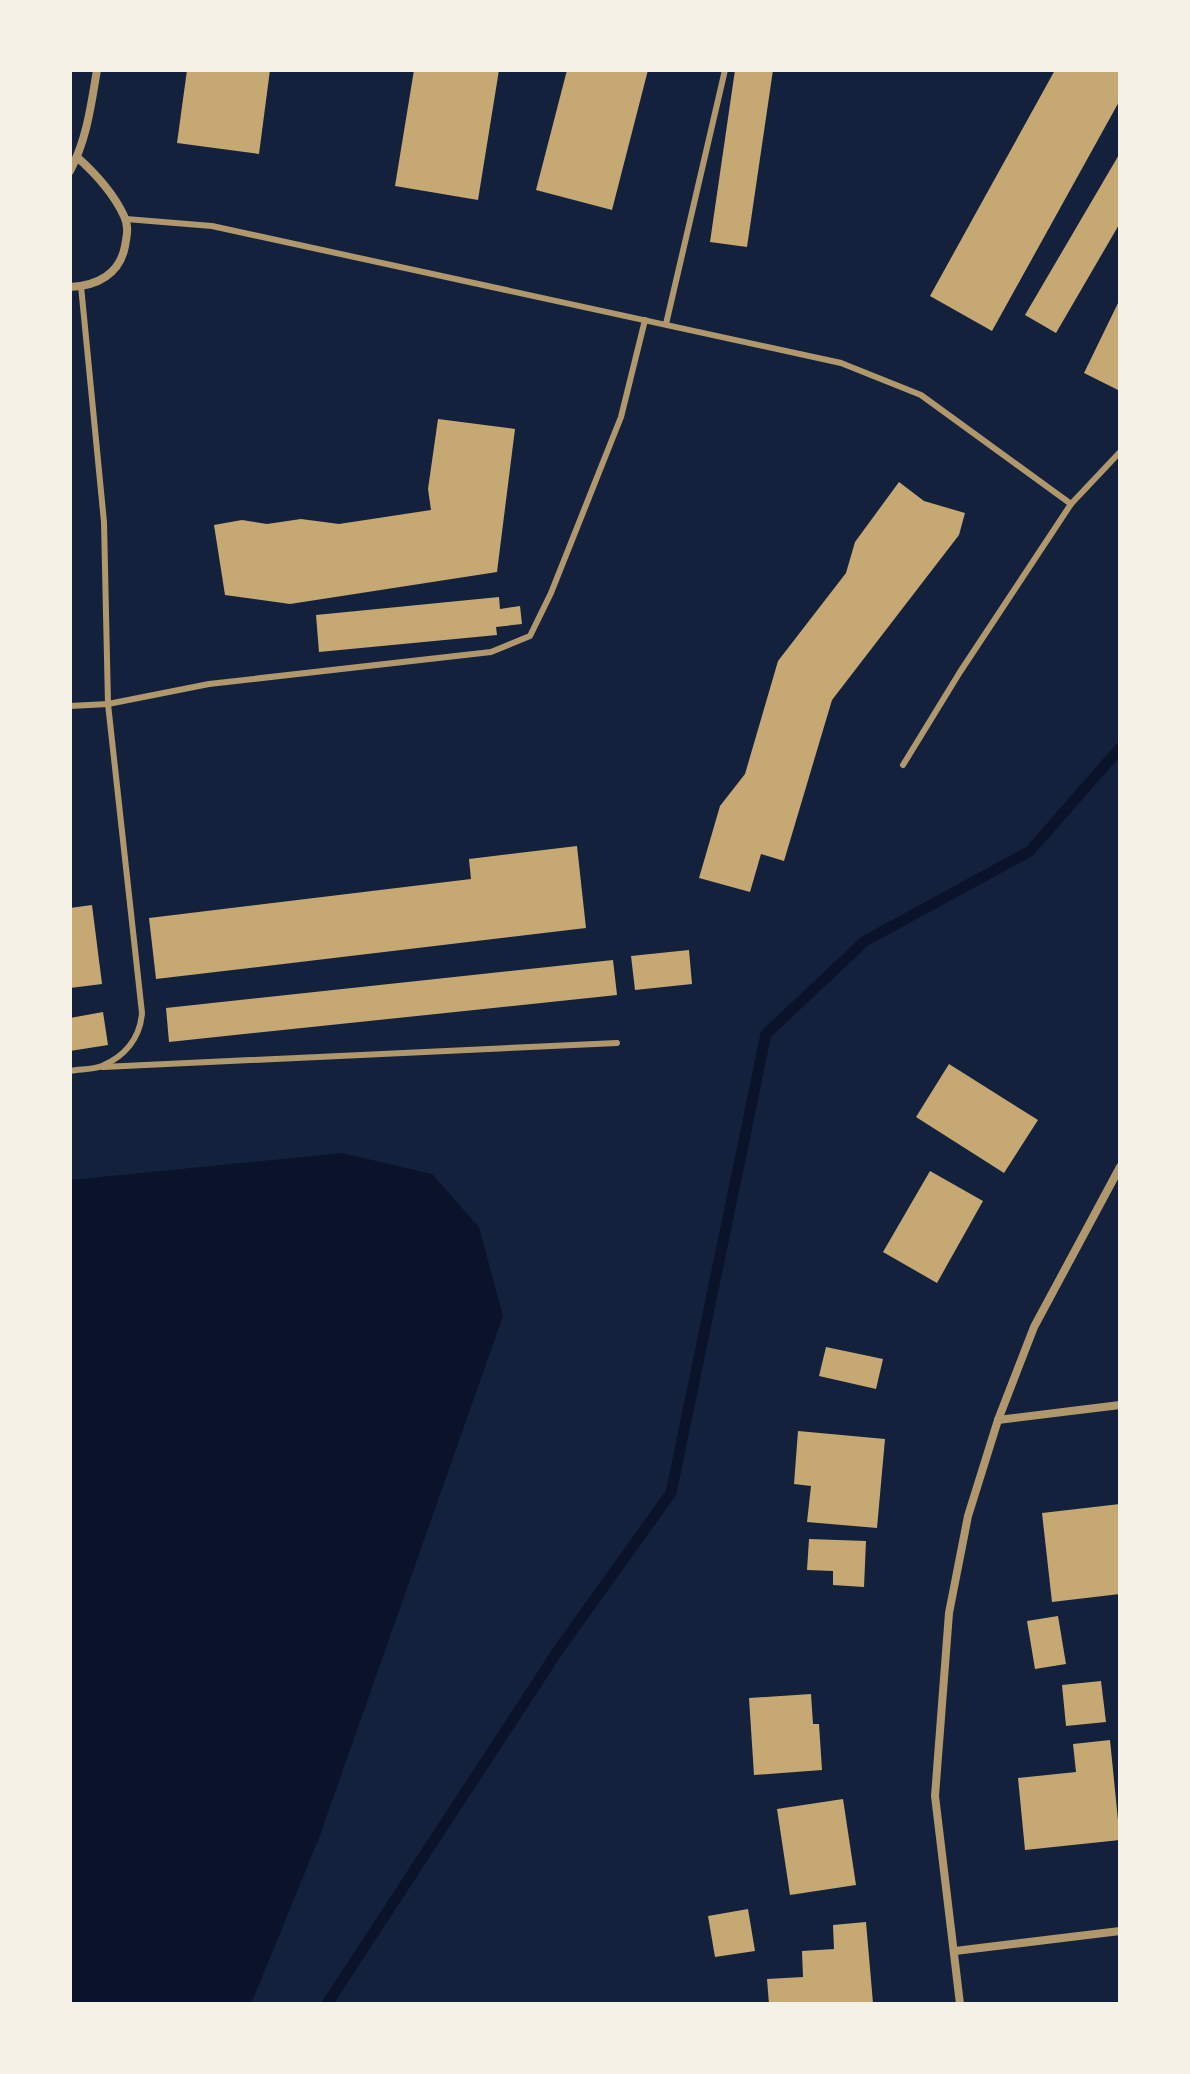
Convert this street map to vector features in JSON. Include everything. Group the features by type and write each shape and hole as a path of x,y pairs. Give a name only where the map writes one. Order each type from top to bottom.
{"street":[{"path":"70,171 87,127 97,70"},
{"path":"70,287 101,280 122,262 128,232 126,219 115,199 98,176 77,157"},
{"path":"960,2004 935,1796 949,1613 968,1516 998,1420 1034,1327 1120,1167"},
{"path":"998,1420 1120,1405"},
{"path":"955,1951 1120,1931"}],"lane":[{"path":"666,324 725,70"},
{"path":"126,219 212,226 841,363 921,395 1071,504"},
{"path":"81,286 104,522 108,704 142,1013 141,1030 122,1054 100,1067"},
{"path":"70,706 108,704 209,684 491,652 530,636 551,593 621,417 645,320"},
{"path":"903,765 960,672 1071,504 1120,452"},
{"path":"70,1071 100,1067 617,1043"}],"water":[{"path":"342,1153 432,1174 479,1227 503,1316 319,1838 251,2004 70,2004 70,1180"}],"building":[{"path":"187,70 270,70 259,154 177,143"},
{"path":"414,70 499,70 478,200 395,186"},
{"path":"567,70 648,70 612,210 536,190"},
{"path":"735,70 773,70 747,247 710,242"},
{"path":"1055,70 1120,70 1120,100 992,331 930,296"},
{"path":"1120,153 1120,223 1056,333 1025,315"},
{"path":"1120,299 1120,391 1084,373"},
{"path":"438,419 515,429 497,572 290,604 225,595 214,525 242,520 267,524 301,519 339,524 431,510 428,489"},
{"path":"899,482 924,501 965,513 959,535 832,700 784,861 761,854 750,892 699,878 720,806 745,774 778,661 846,573 855,542"},
{"path":"499,597 500,609 520,606 522,624 496,627 497,635 319,652 316,615"},
{"path":"577,846 586,928 156,979 149,918 471,879 469,859"},
{"path":"92,905 102,984 70,988 70,908"},
{"path":"689,950 692,984 635,990 631,956"},
{"path":"613,960 617,995 169,1042 166,1008"},
{"path":"103,1012 108,1045 70,1051 70,1018"},
{"path":"949,1064 1038,1120 1004,1173 916,1117"},
{"path":"930,1171 983,1201 937,1283 883,1252"},
{"path":"826,1347 883,1359 876,1389 819,1376"},
{"path":"798,1431 885,1439 877,1528 807,1522 811,1486 794,1484"},
{"path":"1120,1504 1120,1594 1052,1602 1042,1513"},
{"path":"809,1539 866,1541 864,1587 833,1585 833,1571 807,1570"},
{"path":"1058,1616 1066,1664 1035,1669 1027,1621"},
{"path":"1101,1681 1106,1722 1066,1726 1062,1685"},
{"path":"811,1694 813,1724 819,1724 822,1770 754,1775 749,1698"},
{"path":"1110,1740 1120,1840 1025,1850 1018,1778 1076,1772 1073,1744"},
{"path":"843,1799 856,1885 790,1895 777,1809"},
{"path":"748,1909 755,1951 715,1957 708,1916"},
{"path":"866,1922 873,2003 769,2004 767,1979 803,1977 802,1951 834,1949 833,1925"}],"waterway":[{"path":"327,2004 561,1646 671,1493 766,1034 865,941 1030,851 1120,748"}]}
